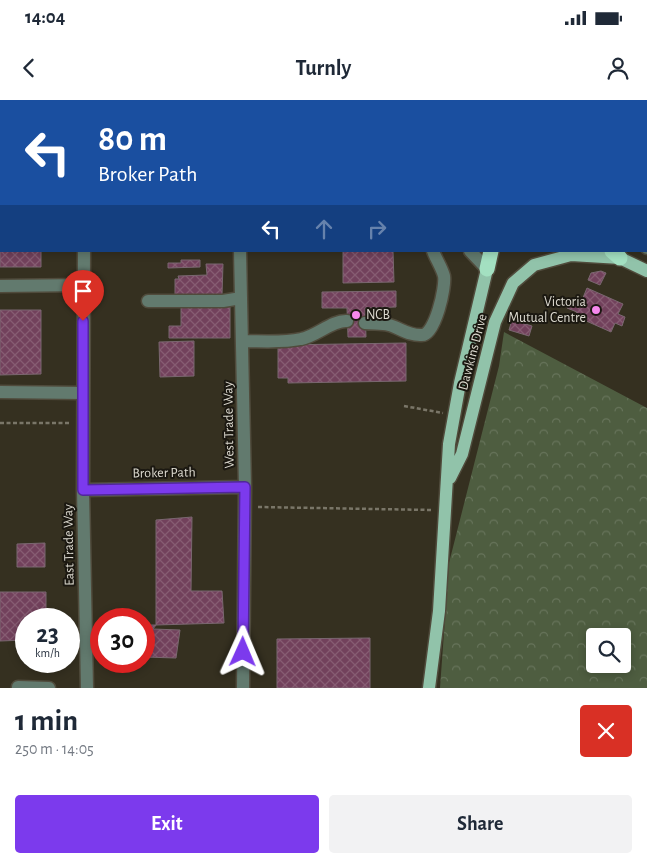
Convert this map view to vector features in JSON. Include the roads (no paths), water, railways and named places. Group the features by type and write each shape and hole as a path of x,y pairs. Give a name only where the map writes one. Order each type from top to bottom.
{"highway":[{"path":"487,268 491,252"}],"main road":[{"name":"Dawkins Drive","path":"448,483 462,454 495,322 514,283 534,265 571,255 616,255 647,271"},
{"name":"Dawkins Drive","path":"429,688 439,611 449,444 487,268"}],"street":[{"name":"East Trade Way","path":"84,252 82,393 87,688"},
{"name":"West Trade Way","path":"240,252 245,487 243,688"},
{"path":"365,323 389,325 402,332 422,336 429,334 433,327 445,284 444,276 433,252"},
{"path":"471,252 487,268"},
{"path":"0,286 84,285"},
{"path":"148,301 223,301 241,298"},
{"path":"242,340 300,339 324,331 340,321 347,321"},
{"path":"0,392 82,393"},
{"name":"Broker Path","path":"83,490 245,487"},
{"path":"18,687 49,688"}],"place":[{"name":"Victoria Mutual Centre","path":"596,310"},
{"name":"NCB","path":"356,315"}]}
